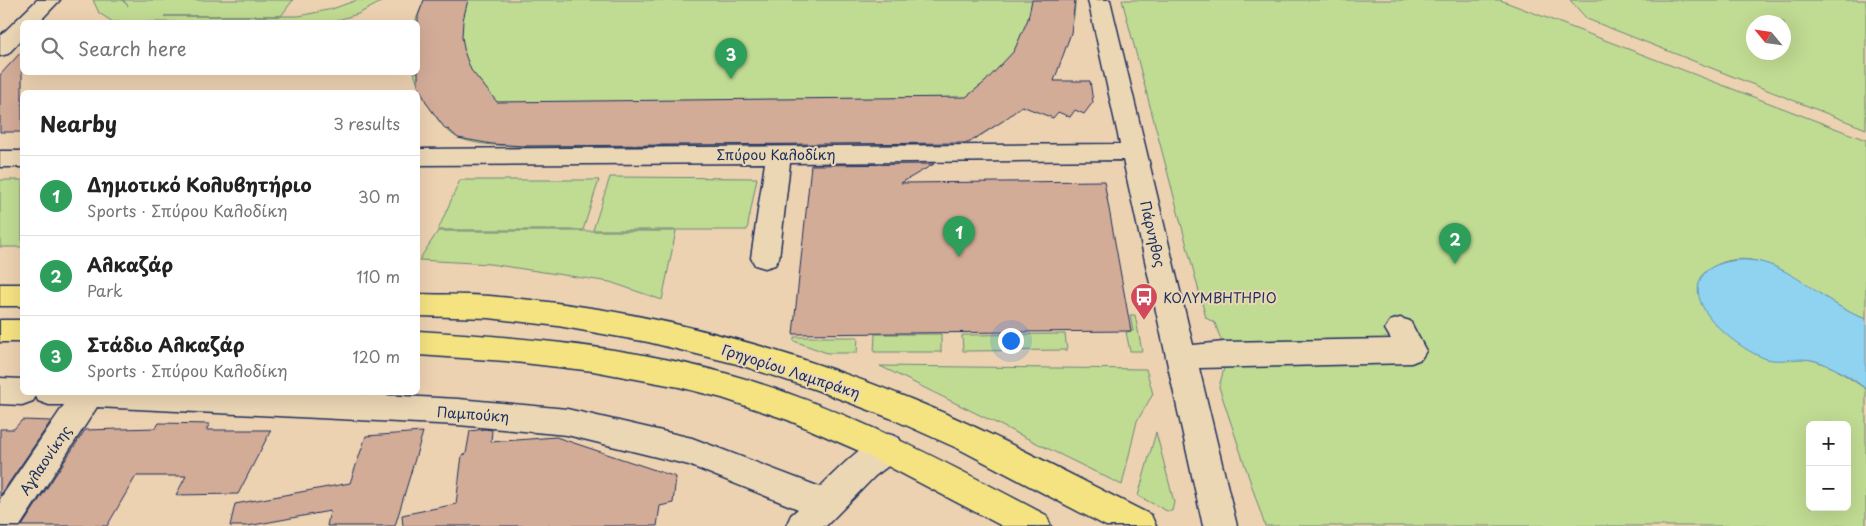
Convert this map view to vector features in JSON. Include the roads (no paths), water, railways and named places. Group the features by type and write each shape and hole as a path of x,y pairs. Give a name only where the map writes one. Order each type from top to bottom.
{"main road":[{"path":"0,295 20,295"},
{"name":"Γρηγορίου Λαμπράκη","path":"420,305 489,307 561,315 668,335 763,360 867,395 921,418 1139,526"},
{"path":"0,331 20,332"},
{"path":"420,342 486,346 587,356 673,372 763,398 888,448 1034,526"}],"street":[{"path":"29,20 49,0"},
{"name":"Πάρνηθος","path":"1099,0 1220,526"},
{"path":"0,49 20,29"},
{"name":"Σπύρου Καλοδίκη","path":"420,157 1134,152"},
{"path":"765,258 779,154"},
{"path":"0,159 20,159"},
{"path":"1181,358 1240,353 1411,351 1400,329"},
{"path":"0,391 20,392"},
{"name":"Αγλαονίκης","path":"1,526 88,395"},
{"name":"Παμπούκη","path":"110,395 458,412 567,422 692,452 813,515"},
{"path":"813,515 888,448"}],"water":[{"path":"1737,260 1755,261 1772,265 1803,282 1834,303 1866,319 1866,389 1855,380 1830,366 1816,361 1767,359 1743,347 1718,327 1701,303 1698,290 1701,278 1712,267"}],"place":[{"name":"Στάδιο Αλκαζάρ","path":"731,79"},
{"name":"Δημοτικό Κολυβητήριο","path":"959,257"},
{"name":"Αλκαζάρ","path":"1455,264"},
{"name":"ΚΟΛΥΜΒΗΤΗΡΙΟ","path":"1144,321"}]}
